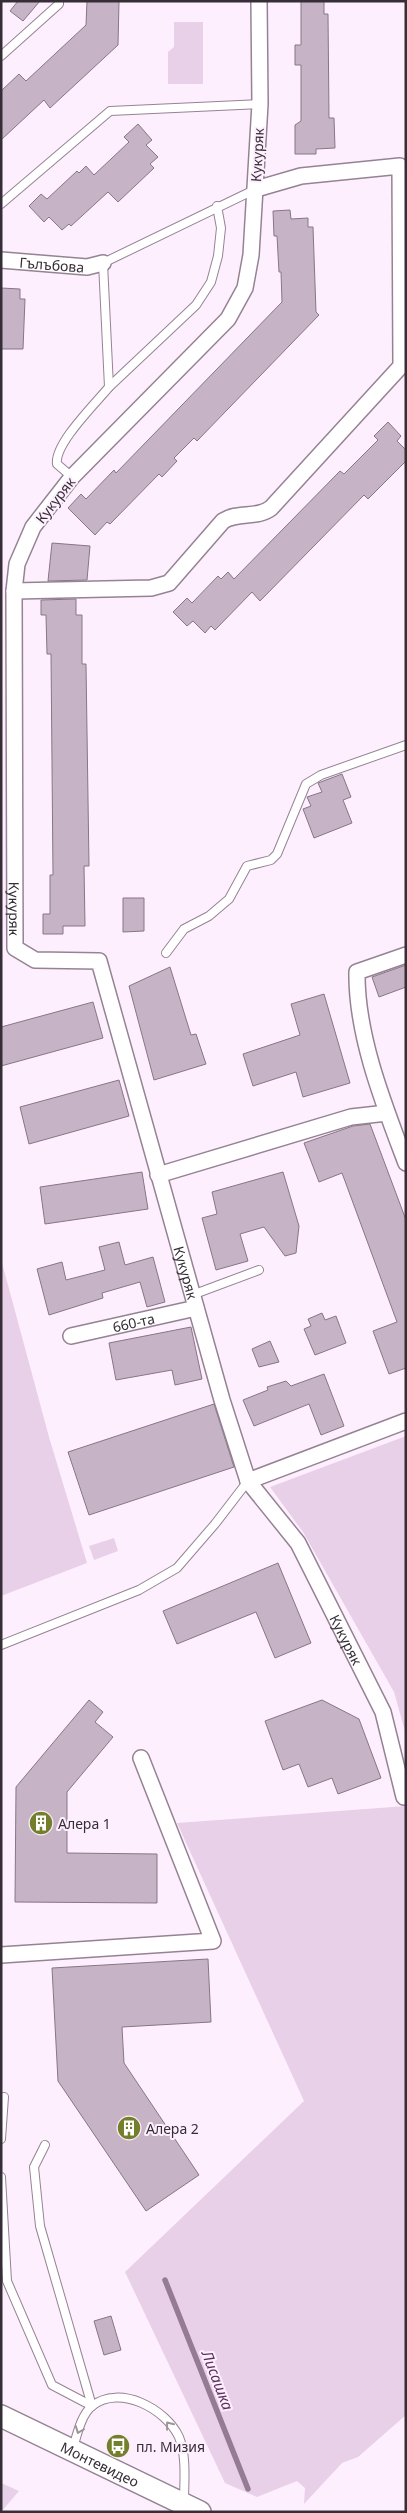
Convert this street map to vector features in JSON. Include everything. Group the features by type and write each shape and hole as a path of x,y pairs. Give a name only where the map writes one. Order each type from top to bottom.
{"street":[{"name":"Кукуряк","path":"260,1 260,104 256,189 251,255 245,288 228,318 72,477 33,527 17,564 14,591 16,948 35,960 99,961 194,1301 248,1481 298,1543 383,1712 404,1797"},
{"path":"14,591 152,588 169,583 223,521 233,516 261,514 271,508 403,368 400,166 301,176 256,189"},
{"name":"Гълъбова","path":"1,260 87,267 104,263"},
{"path":"1,564 17,564"},
{"path":"406,955 357,972 356,996 387,1113 402,1143 406,1163"},
{"path":"158,1175 351,1117 387,1113"},
{"name":"660-та","path":"71,1336 194,1301"},
{"path":"248,1481 406,1421"},
{"path":"1,1955 213,1941 141,1758"},
{"name":"Монтевидео","path":"1,2416 192,2508"}],"lane":[{"path":"1,56 60,4 60,1"},
{"path":"1,204 110,111 260,104"},
{"path":"109,387 104,263 217,206 256,189"},
{"path":"72,477 58,464 57,454 68,436 109,387 196,305 211,282 218,256 221,228 217,206"},
{"path":"166,953 184,929 209,916 229,899 247,866 271,860 277,854 306,784 321,775 406,745"},
{"path":"194,1301 259,1270"},
{"path":"1,1645 139,1590 176,1568 215,1524 248,1481"},
{"path":"1,2140 4,2097"},
{"path":"45,2145 34,2167 40,2226 92,2406"},
{"path":"1,2177 7,2281 52,2385 92,2406"},
{"path":"72,2450 86,2414 92,2406 108,2399 129,2399 157,2410 178,2437 192,2508"}],"shaded area":[{"path":"174,22 203,22 203,84 168,84 168,52 174,47"},
{"path":"1,1259 49,1437 87,1563 1,1596"},
{"path":"406,1436 406,1735 394,1692 303,1532 270,1487"},
{"path":"114,1538 118,1551 94,1560 89,1546"},
{"path":"406,1806 406,2415 358,2457 342,2463 304,2504 305,2488 297,2481 257,2497 225,2483 125,2272 304,2101 177,1823"},
{"path":"1,2483 19,2491 1,2512"}],"building":[{"path":"18,1 40,1 23,21 10,11"},
{"path":"87,1 119,1 118,45 50,108 44,100 1,140 1,91 19,74 26,81 86,25"},
{"path":"301,1 324,1 324,14 328,14 329,118 334,118 335,148 316,149 316,154 295,154 295,125 301,121 301,65 295,65 295,45 301,45"},
{"path":"138,124 152,140 146,145 158,157 150,164 154,168 118,202 108,192 71,226 69,224 62,230 49,217 44,222 29,206 41,194 47,199 77,171 79,173 86,166 94,175 129,142 124,137"},
{"path":"290,210 291,219 308,218 308,227 313,227 316,312 319,315 197,441 194,438 174,458 177,461 162,477 159,474 110,524 107,522 95,535 68,508 81,494 86,499 114,470 116,473 282,302 281,272 279,272 277,236 274,236 273,211"},
{"path":"1,288 20,289 20,299 25,299 23,349 1,349"},
{"path":"388,422 401,436 397,441 406,450 406,461 368,499 364,495 260,601 252,592 215,630 211,626 205,633 193,621 187,626 173,612 187,598 192,603 218,576 221,579 228,572 234,579 340,471 344,474 378,440 374,436"},
{"path":"52,543 90,546 87,580 48,581"},
{"path":"76,599 76,615 82,615 82,664 86,664 89,866 84,866 85,926 63,926 63,934 43,934 43,914 50,914 50,875 53,875 51,654 47,654 46,615 41,615 41,600"},
{"path":"342,774 351,797 343,800 352,823 314,838 303,809 311,806 307,797 322,792 318,783"},
{"path":"123,898 144,898 144,931 123,932"},
{"path":"406,965 406,987 379,997 372,977"},
{"path":"170,967 191,1035 196,1034 206,1064 154,1080 129,986"},
{"path":"324,994 350,1083 303,1097 296,1072 253,1086 243,1054 300,1035 291,1004"},
{"path":"93,1002 103,1038 1,1066 1,1027"},
{"path":"119,1080 129,1116 29,1144 20,1107"},
{"path":"370,1124 406,1220 406,1368 389,1374 373,1331 397,1322 342,1173 319,1182 304,1143 353,1126"},
{"path":"142,1172 148,1209 45,1224 40,1187"},
{"path":"283,1172 299,1226 296,1253 285,1256 264,1227 240,1234 248,1261 216,1270 202,1218 217,1214 212,1192"},
{"path":"119,1242 125,1265 153,1257 165,1302 147,1307 140,1282 102,1293 103,1298 49,1315 37,1269 62,1262 66,1280 105,1270 99,1247"},
{"path":"322,1313 325,1320 336,1316 346,1343 315,1355 304,1329 311,1326 308,1319"},
{"path":"191,1327 202,1379 175,1385 172,1370 116,1380 109,1343"},
{"path":"270,1341 279,1362 259,1367 252,1349"},
{"path":"324,1374 344,1426 321,1435 309,1404 254,1426 243,1400 268,1390 267,1387 286,1381 291,1386"},
{"path":"214,1404 234,1467 89,1515 68,1452"},
{"path":"278,1563 311,1643 275,1658 256,1612 177,1644 163,1611"},
{"name":"Алера 1","path":"89,1700 103,1712 95,1722 113,1737 67,1792 67,1853 157,1854 157,1903 15,1902 16,1787"},
{"path":"322,1700 359,1719 381,1778 338,1794 332,1778 308,1787 299,1764 283,1770 265,1721"},
{"name":"Алера 2","path":"208,1959 211,2022 122,2027 124,2063 199,2175 146,2211 58,2081 52,1968"},
{"path":"111,2316 121,2350 104,2355 94,2321"}],"waterway":[{"name":"Лисашка","path":"165,2280 248,2489"}],"place":[{"name":"Алера 1","path":"41,1823"},
{"name":"Алера 2","path":"129,2128"},
{"name":"пл. Мизия","path":"118,2446"}]}
